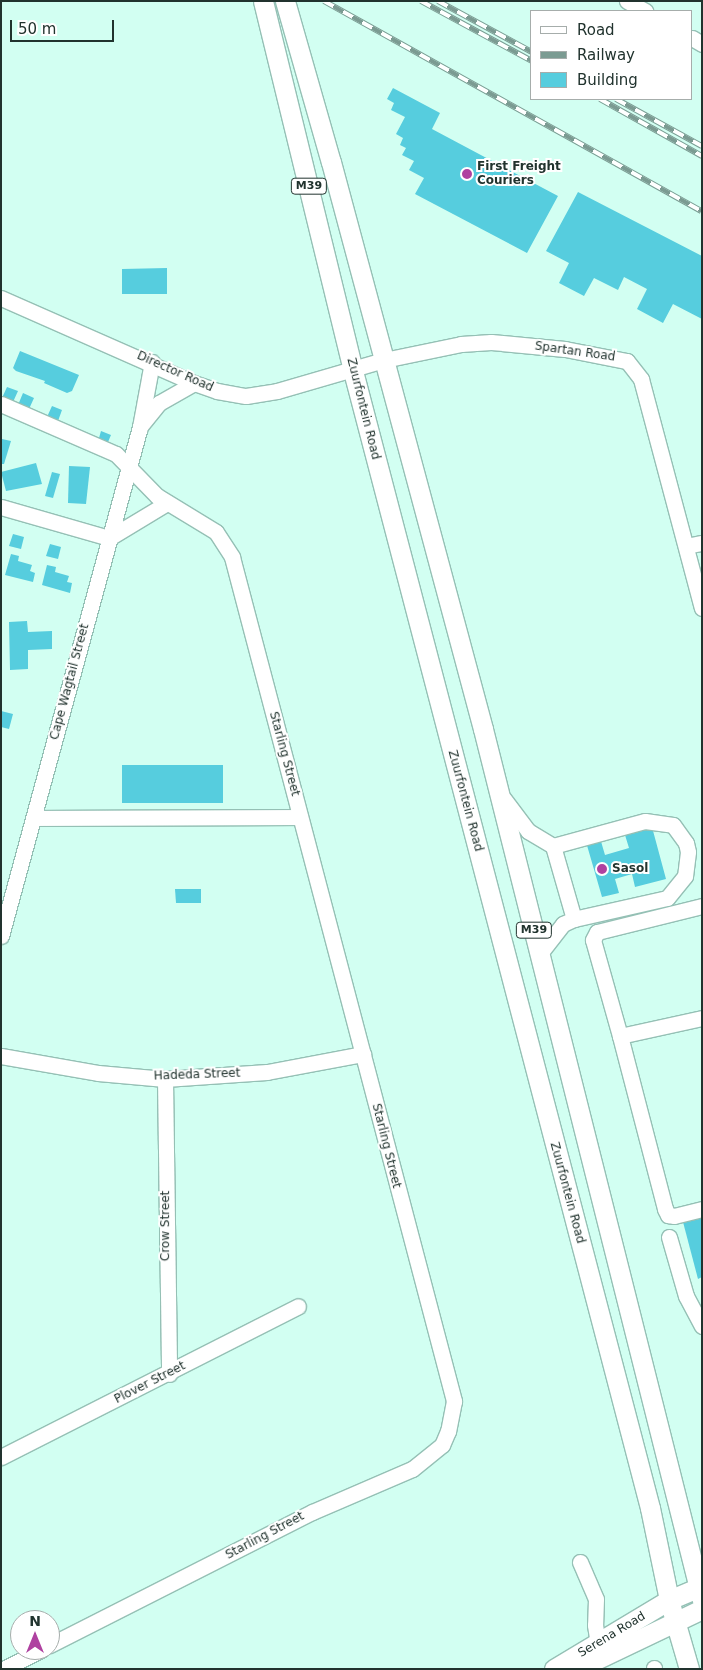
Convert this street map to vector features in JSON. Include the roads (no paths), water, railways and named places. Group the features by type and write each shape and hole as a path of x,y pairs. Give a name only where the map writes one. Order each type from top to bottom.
{"main road":[{"name":"Zuurfontein Road","path":"263,1 353,372 650,1508 669,1600"},
{"name":"M39","path":"285,1 384,360 540,953 701,1591"},
{"name":"Serena Road","path":"554,1669 669,1600 701,1591"},
{"name":"M39","path":"669,1600 689,1669"},
{"name":"Serena Road","path":"578,1669 702,1609"}],"street":[{"path":"627,1 642,10"},
{"name":"Director Road","path":"1,298 152,362 194,382 217,391 246,396 353,372 384,360"},
{"name":"Spartan Road","path":"384,360 461,344 491,342 594,353 627,361 641,379 702,608"},
{"path":"140,427 152,362"},
{"path":"140,427 154,407 194,382"},
{"name":"Starling Street","path":"1,404 116,454 167,503 206,523 216,532 232,557 454,1401 448,1431 442,1445 412,1469 312,1512 60,1641"},
{"name":"Cape Wagtail Street","path":"1,936 35,818 127,465 140,427"},
{"path":"1,507 109,538 167,503"},
{"path":"686,546 702,542"},
{"path":"494,783 516,819 528,831 554,846 574,919"},
{"path":"35,818 300,817"},
{"path":"540,953 563,924 574,919 667,898 685,876 688,852 686,844 673,825 645,821 554,846"},
{"path":"702,906 594,935 665,1209 668,1215 674,1216 702,1209"},
{"path":"620,1036 702,1018"},
{"name":"Hadeda Street","path":"1,1056 80,1070 164,1079 267,1072 362,1054"},
{"name":"Crow Street","path":"164,1079 169,1374"},
{"path":"669,1238 686,1296 702,1326"},
{"name":"Plover Street","path":"1,1458 169,1374 298,1306"},
{"path":"580,1562 596,1599 595,1625 598,1644"},
{"path":"3,1669 21,1660"}],"railway":[{"path":"324,1 702,211"},
{"path":"421,1 530,60"},
{"path":"438,1 530,51"},
{"path":"602,100 702,156"},
{"path":"618,100 702,146"}],"place":[{"name":"First Freight Couriers","path":"467,174"},
{"name":"Sasol","path":"602,869"}]}
